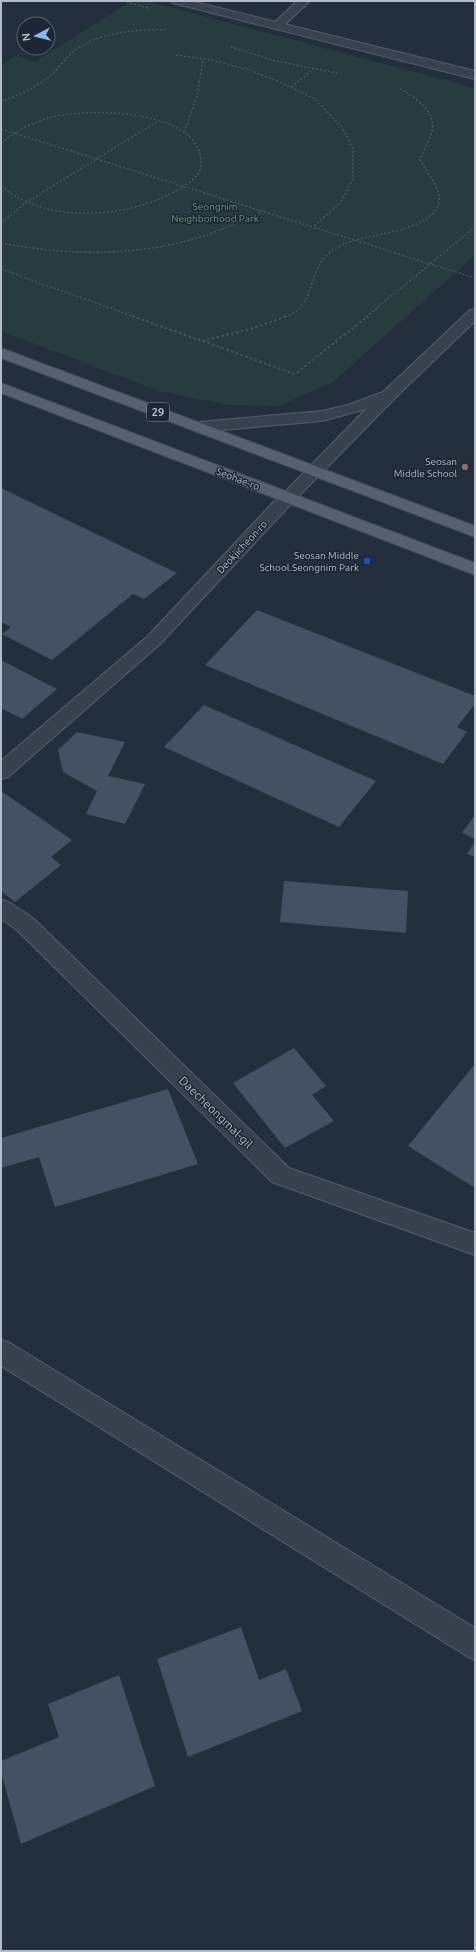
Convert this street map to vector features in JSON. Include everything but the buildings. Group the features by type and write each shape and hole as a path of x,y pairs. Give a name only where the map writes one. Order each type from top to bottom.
{"main road":[{"name":"29","path":"1,353 475,532"},
{"name":"Seohae-ro","path":"1,388 475,569"}],"street":[{"path":"176,1 475,75"},
{"path":"277,26 304,1"},
{"name":"Deokjicheon-ro","path":"1,772 154,640 287,498 392,392 475,313"},
{"path":"199,427 322,416 353,409 392,392"},
{"name":"Daecheongmal-gil","path":"1,908 25,924 281,1175 475,1244"},
{"path":"1,1352 475,1645"}],"path":[{"path":"1,102 31,90 55,72 63,60 78,48 100,38 143,29 170,30"},
{"path":"226,45 275,61 344,74"},
{"path":"176,55 203,59 250,70 291,87 315,99 342,127 353,149 353,180 340,203 313,227"},
{"path":"184,132 197,97 203,59"},
{"path":"291,87 319,65"},
{"path":"202,341 250,330 298,310 308,296 314,272 326,255 340,245 353,240 417,224 430,215 438,205 439,194 420,160 422,150 432,131 431,117 422,104 409,93 396,87"},
{"path":"1,142 13,132 39,121 70,114 104,112 137,115 159,120 188,135 200,150 201,167 190,182 169,197 140,207 105,212 69,212 36,205 10,194 1,186"},
{"path":"1,223 27,202 159,120"},
{"path":"1,129 475,278"},
{"path":"1,243 30,250 79,253 123,252 161,247 207,235 263,211"},
{"path":"1,269 295,374 432,264 475,227"}],"green space":[{"name":"Seongnim Neighborhood Park","path":"131,1 146,1 475,88 475,255 333,382 279,406 227,405 159,391 1,331 1,65 15,56 35,62 44,56 56,56 56,49"}],"place":[{"name":"Seosan Middle School","path":"465,467"},
{"name":"Seosan Middle School.Seongnim Park","path":"367,561"}]}
